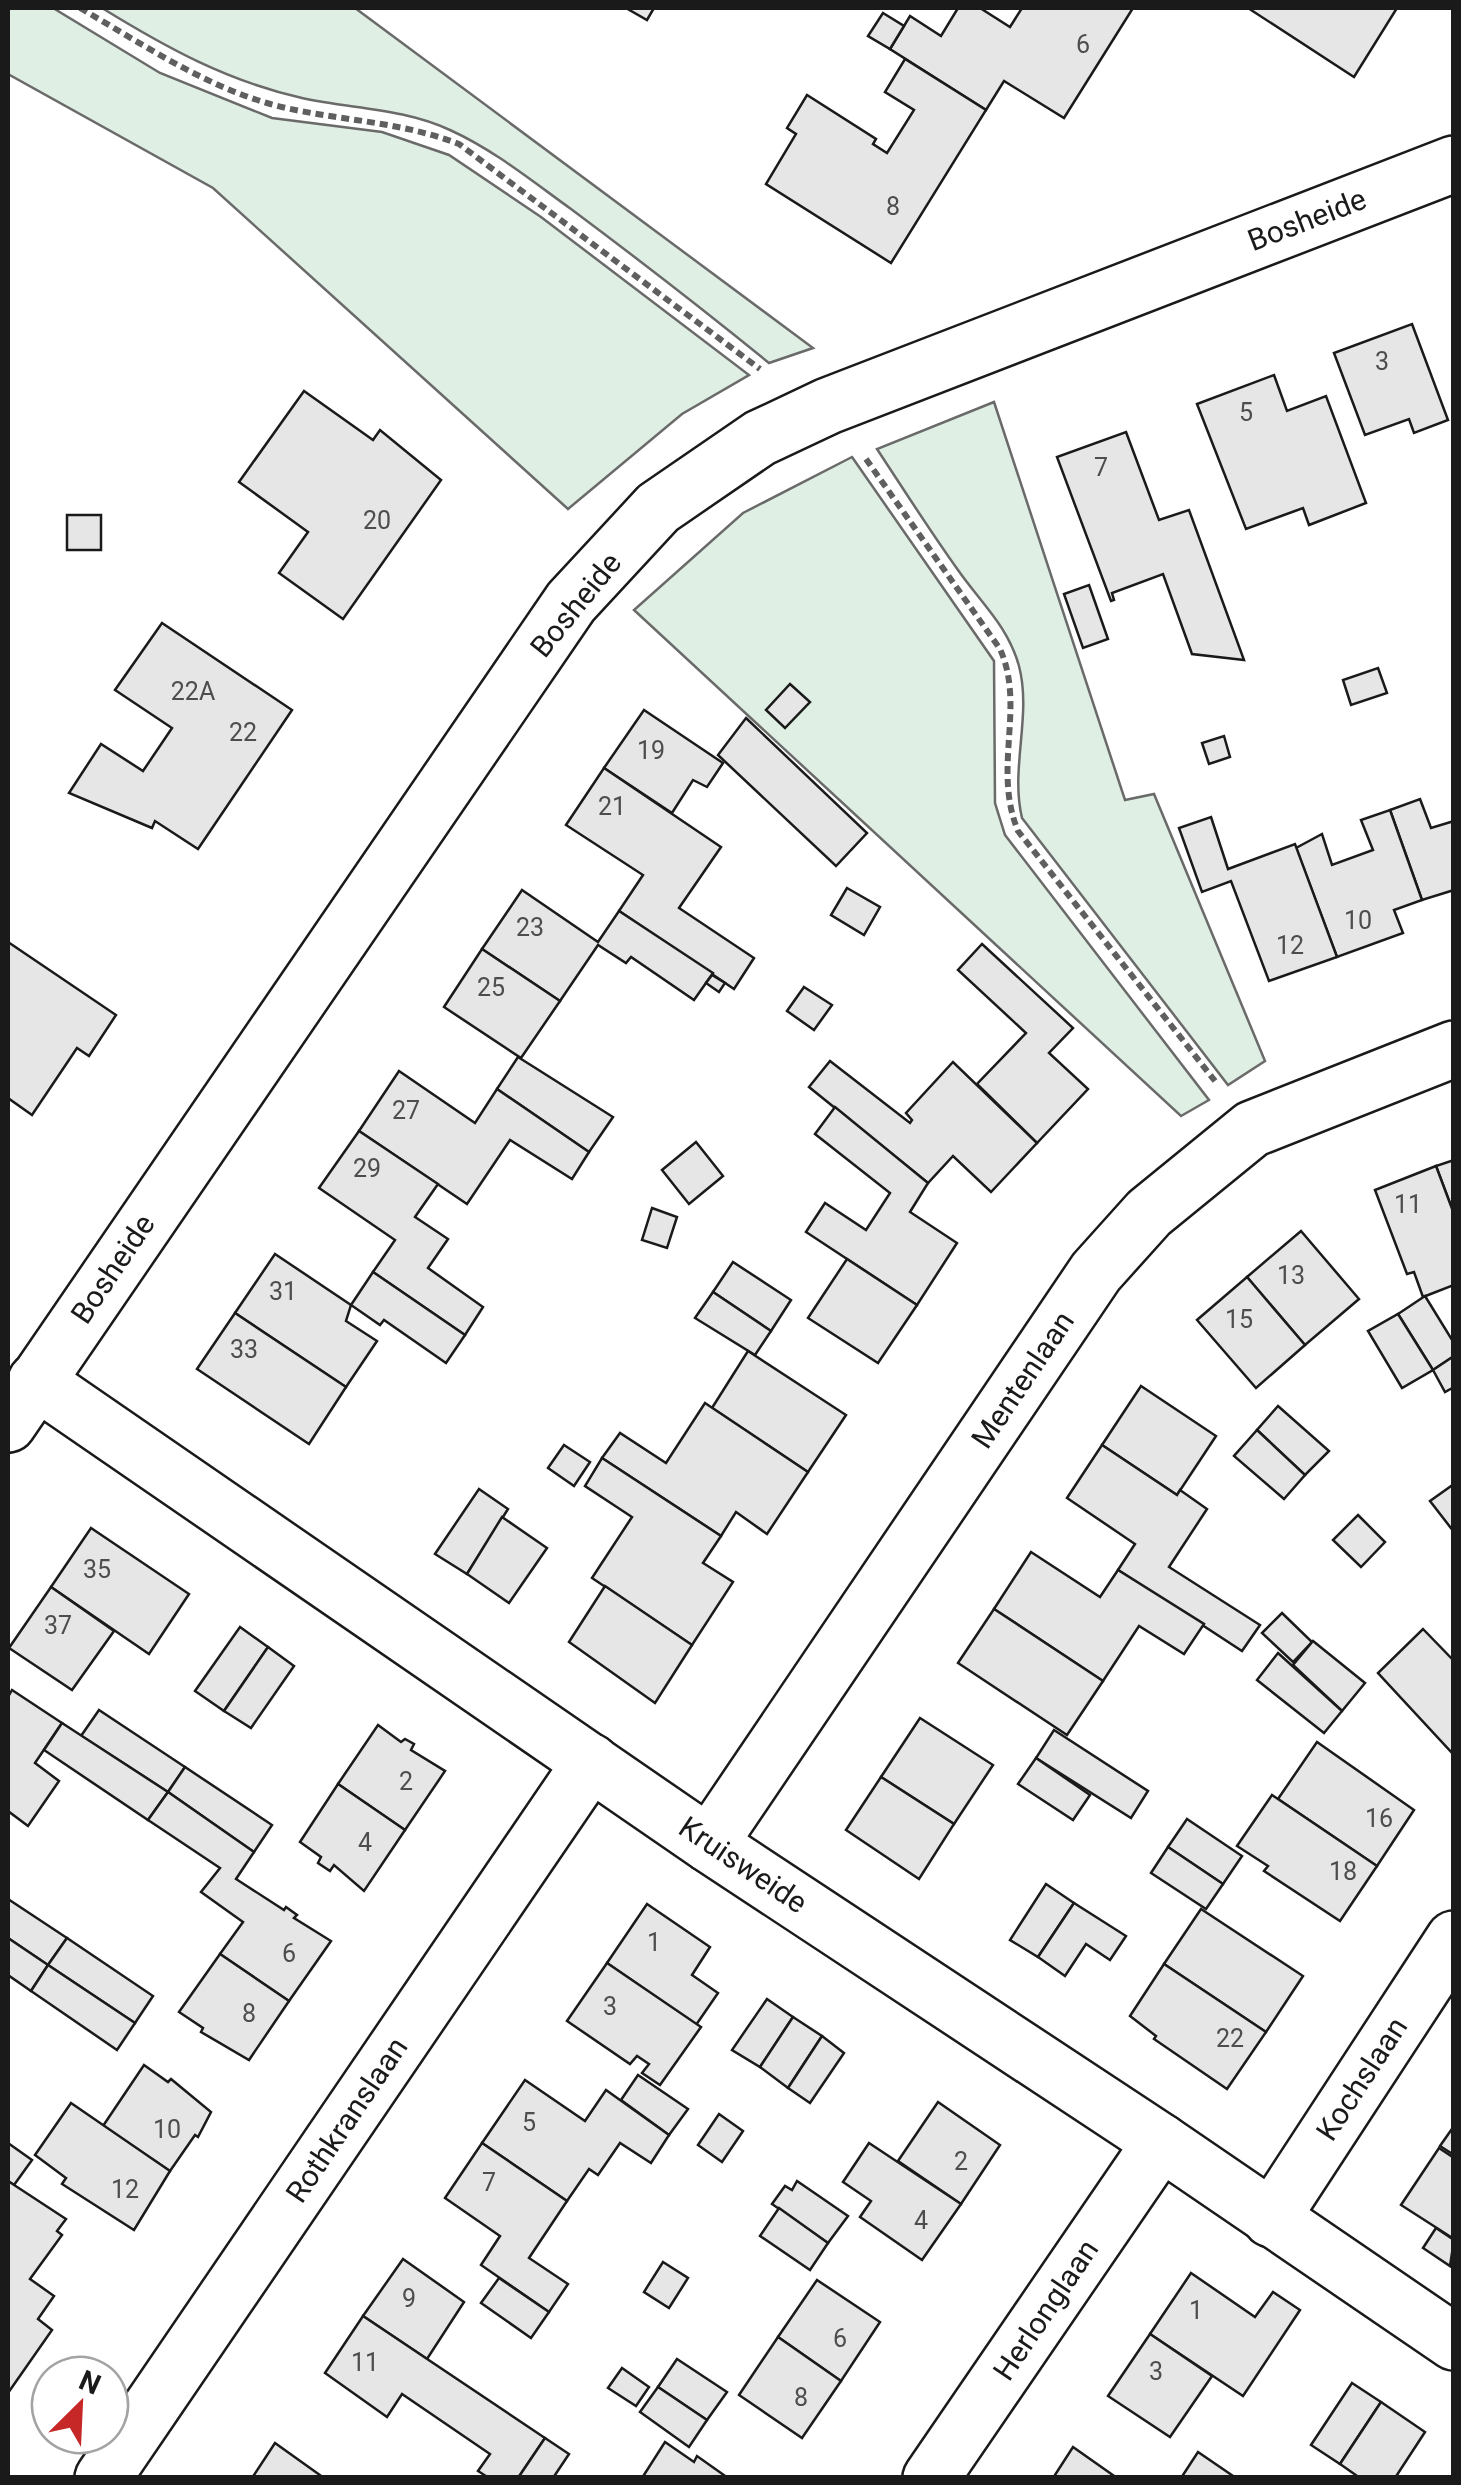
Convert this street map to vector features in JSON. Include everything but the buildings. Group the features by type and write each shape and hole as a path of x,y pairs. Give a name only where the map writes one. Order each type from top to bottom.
{"street":[{"name":"Bosheide","path":"22,1402 571,602 658,508 760,438 828,406 1454,164"},
{"name":"Mentenlaan","path":"709,1844 1096,1272 1148,1213 1252,1129 1454,1049"},
{"name":"Kruisweide","path":"22,1402 590,1762 1454,2342"},
{"name":"Rothkranslaan","path":"102,2478 590,1762"},
{"name":"Kochslaan","path":"1271,2218 1454,1939"},
{"name":"Herlonglaan","path":"931,2478 1161,2142"}],"green space":[{"path":"8,8 53,8 160,73 272,118 382,132 449,155 541,217 749,375 682,414 568,509 213,188 8,74"},
{"path":"102,8 355,8 813,348 769,363 542,188 497,156 450,130 414,117 302,98 248,82 174,50"},
{"path":"994,402 1125,800 1154,794 1265,1061 1228,1085 1022,818 1018,780 1023,704 1014,652 1001,627 877,449"},
{"path":"852,457 994,661 995,803 1005,835 1209,1100 1181,1116 634,610 743,513"}]}
